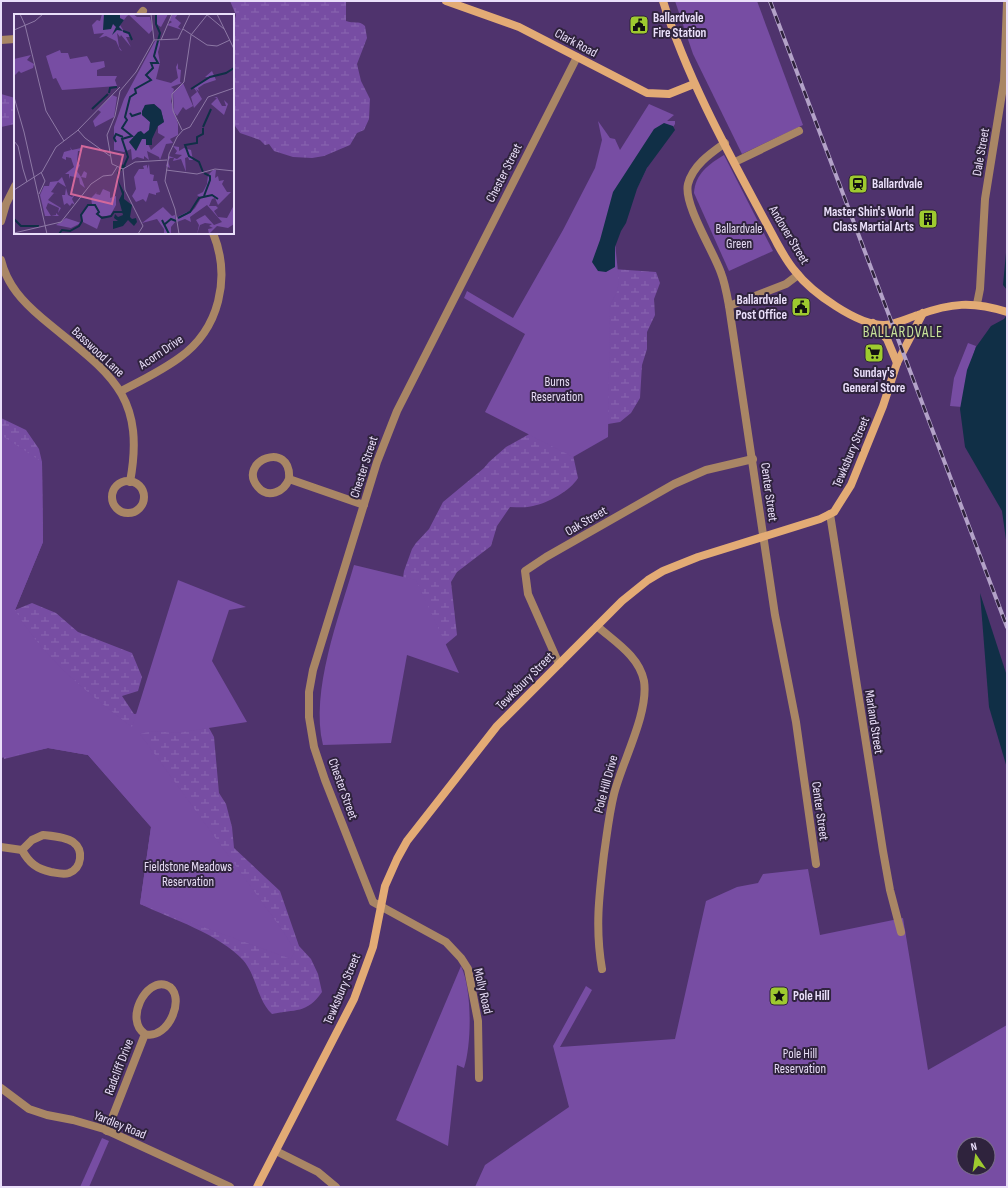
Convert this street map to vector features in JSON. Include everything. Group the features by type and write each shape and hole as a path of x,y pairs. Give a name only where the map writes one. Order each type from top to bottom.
{"street":[{"name":"Clark Road","path":"446,1 519,27 647,93 669,94 694,84"},
{"name":"Andover Street","path":"663,1 681,53 694,84 783,254 798,275 834,304 873,323 888,324 949,305 977,304 1004,311"},
{"name":"Dale Street","path":"977,304 980,290 985,200 1004,81 1007,3"},
{"path":"1,40 14,39"},
{"name":"Chester Street","path":"381,906 373,902 328,787 314,746 309,717 309,692 313,670 377,462 397,410 576,57"},
{"path":"735,162 799,131"},
{"name":"Center Street","path":"725,143 696,168 690,178 688,190 697,219 722,273 729,306 753,459 775,615 796,722 816,864"},
{"path":"1,221 6,204 14,188"},
{"name":"Acorn Drive","path":"121,391 180,358 199,339 207,327 215,313 222,283 222,264 213,234"},
{"name":"Basswood Lane","path":"1,260 7,278 21,299 96,364 114,381 121,391 130,412 134,434 134,460 130,482"},
{"path":"729,306 786,284 798,275"},
{"name":"Tewksbury Street","path":"257,1187 354,999 372,947 385,886 407,841 497,726 622,601 648,580 662,571 698,557 820,520 830,514 843,499 851,485 883,406 897,363 923,313"},
{"path":"873,323 887,339 897,363"},
{"path":"268,457 280,459 288,467 289,479 287,485 278,492 266,492 256,486 254,480 254,469 262,459 268,457"},
{"name":"Oak Street","path":"559,664 528,594 525,572 546,557 674,484 706,470 753,459"},
{"path":"289,479 364,505"},
{"name":"Marland Street","path":"830,514 882,844 890,890 901,932"},
{"name":"Pole Hill Drive","path":"597,626 631,655 640,669 645,695 614,794 610,814 597,916 602,969"},
{"path":"1,847 22,850 37,837 49,836 72,842 79,850 80,861 78,866 69,873 58,873 35,866 22,850"},
{"name":"Molly Road","path":"381,906 446,942 461,958 468,969 478,1021 479,1078"},
{"name":"Radcliff Drive","path":"156,985 166,985 174,991 176,996 176,1006 163,1031 154,1035 145,1034 137,1027 135,1016 137,1011 148,990 156,985"},
{"name":"Radcliff Drive","path":"107,1131 145,1034"},
{"name":"Yardley Road","path":"1,1088 29,1109 47,1116 73,1120 107,1131 230,1187"},
{"path":"276,1151 318,1172 336,1187"}],"green space":[{"path":"230,1 346,1 346,21 360,23 365,26 367,38 357,64 361,81 370,99 369,119 364,130 357,133 350,145 324,156 312,158 293,157 274,151 269,144 265,145 260,140 240,133 234,124 234,22 236,15"},
{"path":"675,1 757,1 803,125 742,154 693,54"},
{"path":"1,94 14,98 14,124 1,127"},
{"name":"Burns Reservation","path":"649,104 674,115 667,121 675,121 675,124 648,166 631,200 615,243 619,282 617,292 610,305 608,437 573,457 485,412 525,334 464,298 467,291 513,318 563,230 595,168 602,140 598,121 610,138 615,139 620,150"},
{"name":"Ballardvale Green","path":"724,155 773,251 729,271 694,193 697,180 700,175 708,166"},
{"path":"613,269 656,272 660,283 654,299 655,315 647,332 647,349 642,365 640,398 631,413 620,422 602,425 573,455 578,478 570,487 558,496 539,504 528,507 510,507 497,526 491,546 457,572 451,582 457,635 445,645 391,659 404,571 412,549 429,529 443,502 484,468 506,447 540,428"},
{"path":"968,343 976,346 962,407 950,406 954,378"},
{"name":"Fieldstone Meadows Reservation","path":"1,418 26,430 39,449 42,462 43,542 15,610 32,603 56,613 78,632 132,653 142,677 138,691 122,696 134,714 176,710 204,719 214,737 219,793 226,804 232,827 234,848 280,891 299,946 311,959 318,974 322,992 311,1004 306,1007 294,1011 272,1014 263,1002 248,966 233,951 208,935 140,904 151,827 88,755 48,748 4,759 1,743"},
{"name":"Fieldstone Meadows Reservation","path":"1,435 42,462 43,542 15,610 39,644 68,674 83,688 132,727 178,580 246,607 229,610 212,661 247,722 177,733 152,731 140,734 283,931 295,951 291,959 140,904 151,827 88,755 48,748 1,758"},
{"path":"354,565 416,580 459,673 407,655 391,743 323,745 320,724 320,701 323,678 334,631"},
{"name":"Pole Hill Reservation","path":"808,869 820,935 903,918 928,1070 1007,1025 1007,1187 475,1187 485,1165 569,1107 553,1046 586,986 592,990 560,1047 675,1039 706,901 737,887 758,883 763,874"},
{"path":"461,966 465,976 469,1002 470,1016 468,1045 464,1068 457,1065 448,1146 396,1120"},
{"path":"102,1138 109,1141 89,1187 80,1187"}],"water":[{"path":"664,123 673,126 675,130 647,168 637,189 626,223 621,231 615,247 615,267 606,272 598,271 592,262 600,240 613,192 654,129"},
{"path":"1007,242 1007,290 1003,285"},
{"path":"1007,315 1007,547 1002,511 965,447 960,409 967,370 976,347 991,326 1004,319"},
{"path":"980,593 1007,676 1007,768 989,707"}],"railway":[{"path":"770,1 1007,627"}],"place":[{"name":"Ballardvale Fire Station","path":"639,25"},
{"name":"Ballardvale","path":"858,184"},
{"name":"Master Shin's World Class Martial Arts","path":"928,219"},
{"name":"Ballardvale Post Office","path":"801,307"},
{"name":"Sunday's General Store","path":"874,353"},
{"name":"Pole Hill","path":"779,996"}],"district":[{"name":"BALLARDVALE","path":"903,332"}]}
